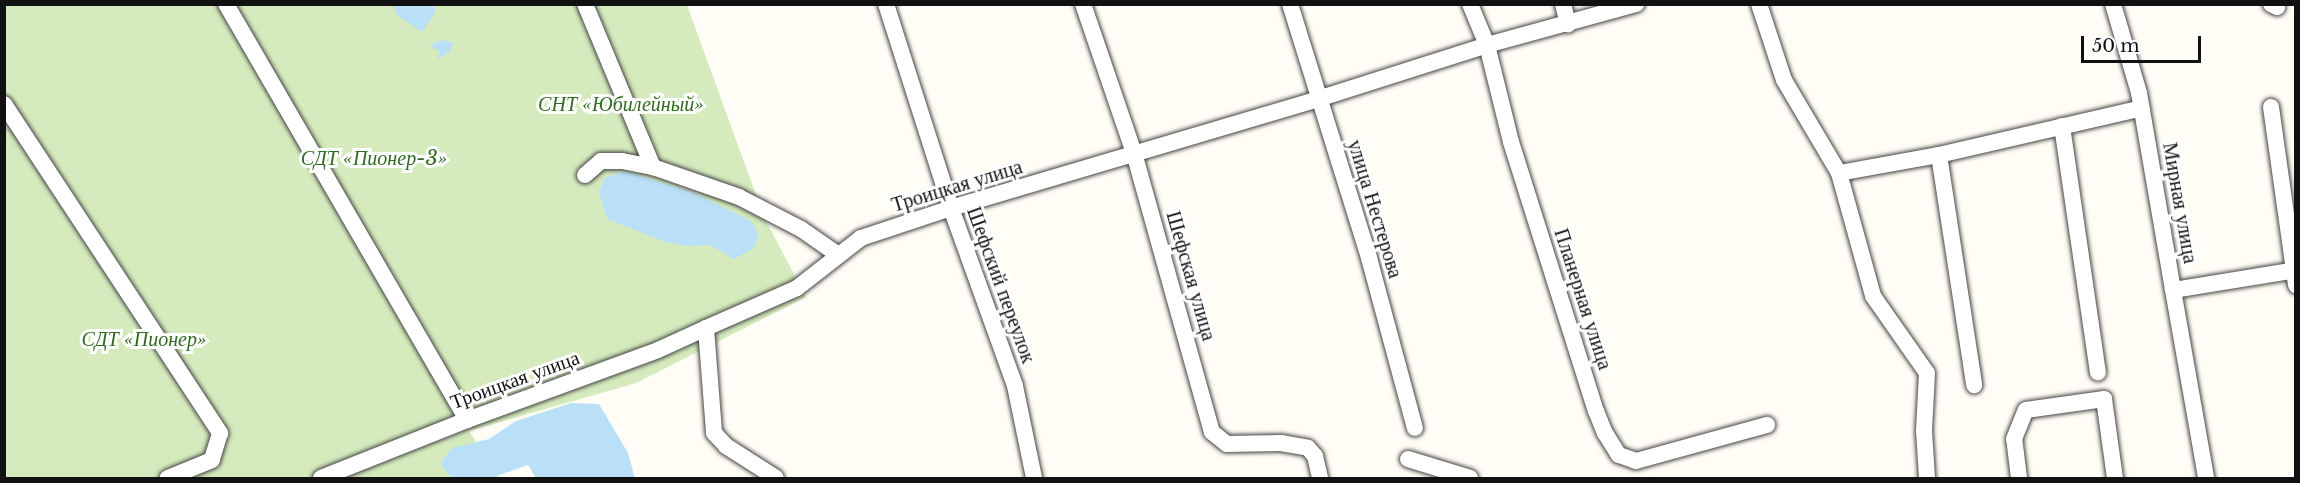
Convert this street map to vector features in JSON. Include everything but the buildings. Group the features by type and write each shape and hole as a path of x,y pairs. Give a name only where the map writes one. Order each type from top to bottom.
{"street":[{"path":"225,4 467,420"},
{"path":"585,4 653,167"},
{"name":"Шефский переулок","path":"886,4 951,208 1015,386 1034,478"},
{"name":"Шефская улица","path":"1083,4 1134,153 1212,432 1227,444 1281,443 1308,448 1315,456 1320,478"},
{"name":"улица Нестерова","path":"1290,4 1369,258 1415,428"},
{"name":"Планерная улица","path":"1470,4 1487,45 1511,142 1596,411 1605,433 1619,455 1636,461 1767,425"},
{"path":"1563,4 1568,24"},
{"name":"Троицкая улица","path":"321,478 467,420 658,350 797,288 837,254 861,238 951,208 1318,99 1487,45 1636,4"},
{"path":"1759,4 1784,80 1839,173 1873,296 1927,373 1924,431 1928,478"},
{"name":"Мирная улица","path":"2113,4 2142,108 2173,290 2295,275"},
{"path":"4,104 220,433 212,460 168,478"},
{"path":"2271,107 2295,275"},
{"path":"1839,173 1939,155 2142,108"},
{"path":"2062,126 2098,372"},
{"path":"1939,155 1974,385"},
{"path":"585,175 601,161 622,161 653,167 738,197 801,229 837,254"},
{"path":"2173,290 2206,478"},
{"path":"706,328 714,433 726,446 776,478"},
{"path":"2019,478 2013,439 2026,410 2104,399 2115,478"},
{"path":"1408,459 1470,478"}],"green space":[{"path":"4,5 687,5 764,217 806,297 636,383 469,431 500,478 5,478"}],"water":[{"path":"393,5 433,5 436,11 422,32 397,15"},
{"path":"442,40 454,43 449,52 437,60 440,51 429,46"},
{"path":"624,171 692,192 751,221 759,235 754,248 734,259 710,245 685,246 663,241 607,219 599,192 605,178"},
{"path":"571,403 599,404 628,453 635,478 536,478 528,465 491,478 452,478 440,464 452,448 489,439 516,421"}],"park label":[{"name":"СНТ «Юбилейный»","path":"621,104"},
{"name":"СДТ «Пионер-3»","path":"374,158"},
{"name":"СДТ «Пионер»","path":"144,339"}]}
